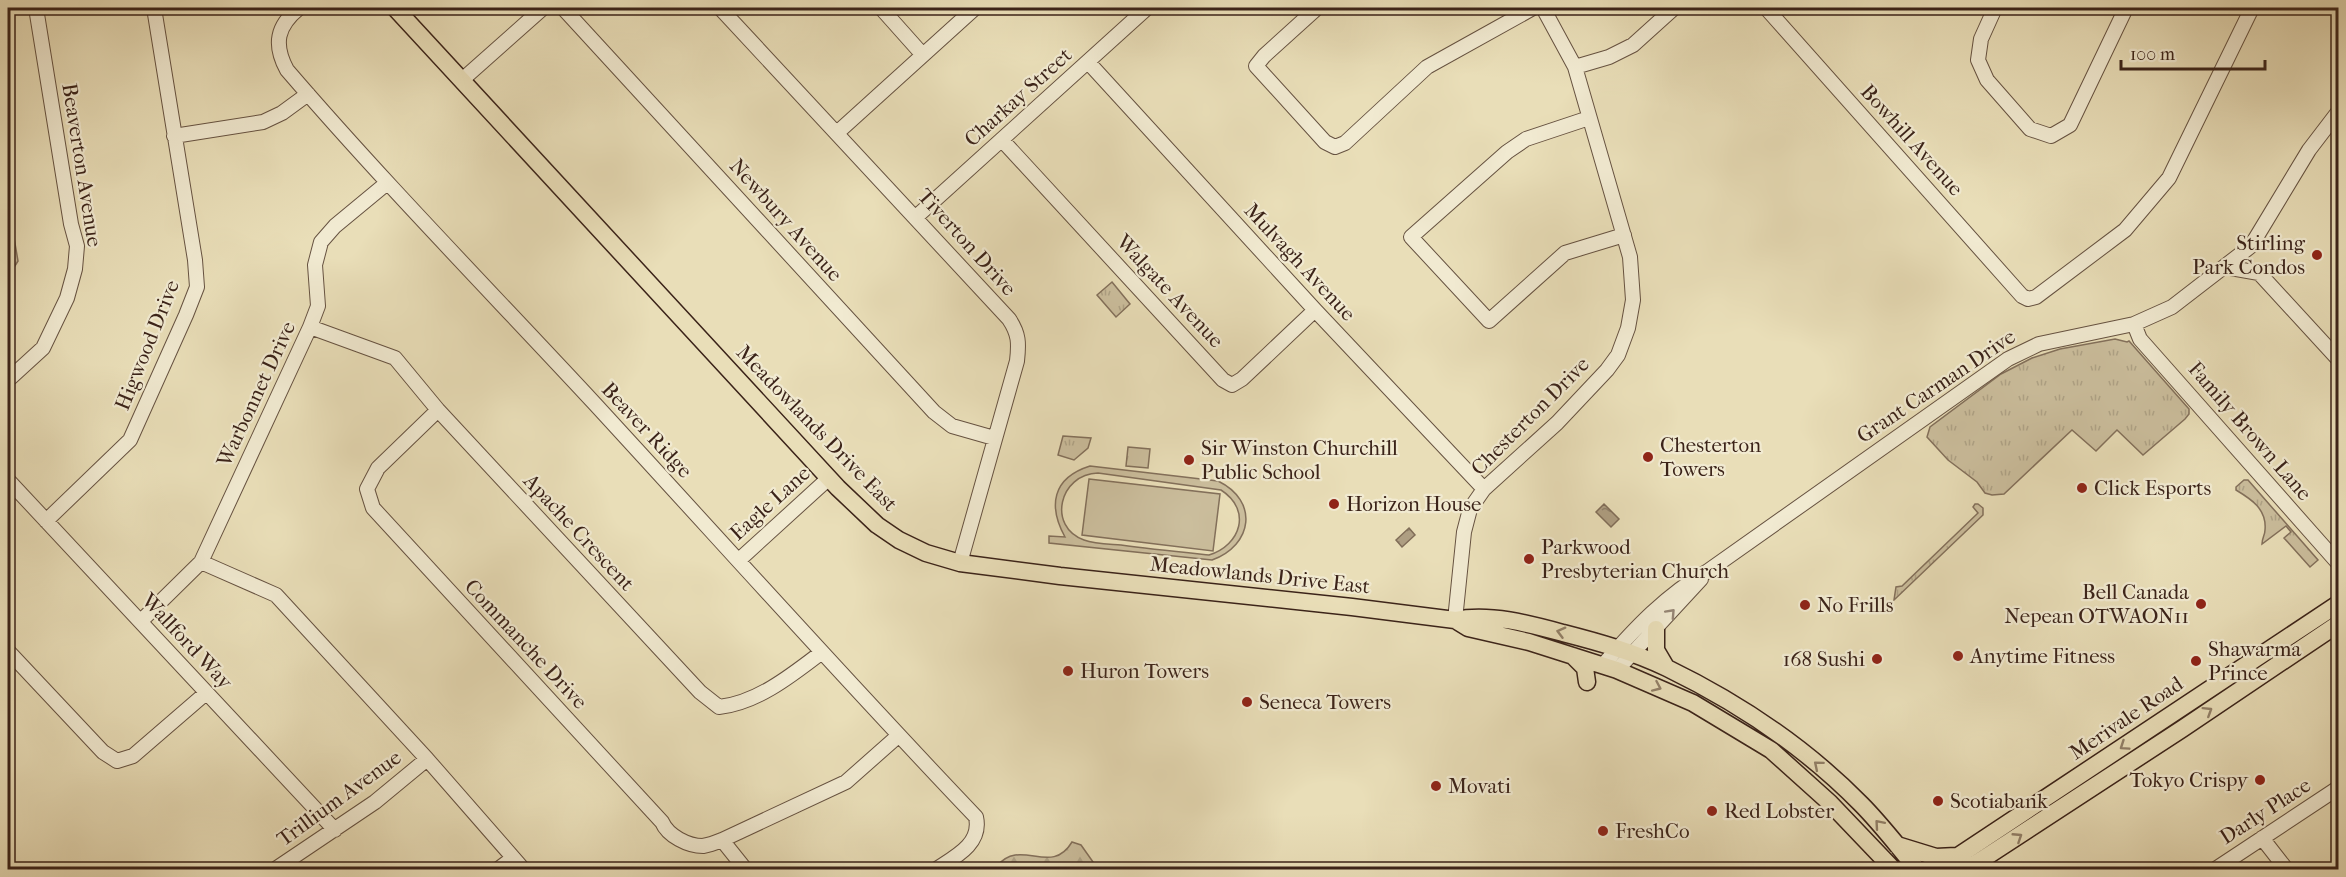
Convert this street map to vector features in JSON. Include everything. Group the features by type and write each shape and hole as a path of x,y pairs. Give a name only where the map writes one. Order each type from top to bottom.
{"main road":[{"name":"Meadowlands Drive East","path":"396,8 858,509 899,540 926,554 960,563 1455,620 1470,617 1532,624 1625,651 1666,667 1717,695 1818,764 1862,804 1918,870"},
{"name":"Merivale Road","path":"1966,865 2338,604"},
{"name":"Meadowlands Drive East","path":"1455,620 1468,628 1573,655 1693,703 1771,750 1830,803 1894,870"},
{"name":"Merivale Road","path":"1937,870 1966,865 2182,729 2338,624"},
{"path":"1656,629 1656,650 1666,667"},
{"path":"1573,655 1585,668 1587,682"},
{"path":"1896,844 1966,865"},
{"path":"1876,849 1881,870"}],"street":[{"name":"Beaverton Avenue","path":"8,381 43,348 67,298 77,246 69,213 36,8"},
{"name":"Higwood Drive","path":"46,521 130,440 186,315 196,287 195,260 154,8"},
{"name":"Beaver Ridge","path":"299,8 288,17 278,36 281,58 287,70 387,183 739,560 898,736 976,817 978,827 975,838 967,847 935,870"},
{"path":"462,80 543,8"},
{"name":"Newbury Avenue","path":"563,8 933,412 952,426 994,438"},
{"name":"Tiverton Drive","path":"720,8 838,132 1009,319 1020,339 1017,361 960,563"},
{"path":"881,8 922,54"},
{"path":"838,132 975,8"},
{"name":"Charkay Street","path":"916,217 1146,8"},
{"path":"1317,8 1264,56 1257,66 1325,142 1335,147 1345,143 1427,68 1533,8"},
{"name":"Chesterton Drive","path":"1455,620 1464,532 1470,509 1484,489 1557,423 1607,370 1618,355 1628,328 1633,300 1630,257 1575,67 1543,8"},
{"path":"1575,67 1608,57 1633,45 1674,8"},
{"name":"Bowhill Avenue","path":"1766,8 2022,296 2028,299 2036,297 2125,230 2155,197 2169,178 2252,8"},
{"path":"1995,8 1981,39 1977,60 1987,80 2030,129 2051,135 2070,125 2126,8"},
{"name":"Mulvagh Avenue","path":"1088,62 1484,489"},
{"path":"174,136 263,122 282,113 308,94"},
{"name":"Grant Carman Drive","path":"1610,668 1672,593 1708,571 1947,400 2017,354 2049,341 2134,324 2172,307 2225,267 2251,246 2309,150 2338,112"},
{"path":"1589,118 1526,139 1507,152 1411,237 1490,321 1565,253 1624,235"},
{"name":"Walgate Avenue","path":"1002,140 1222,380 1232,385 1242,379 1316,310"},
{"name":"Warbonnet Drive","path":"141,621 201,562 318,306 315,265 321,242 335,226 387,183"},
{"path":"2251,246 2259,273 2338,359"},
{"path":"2225,267 2259,273"},
{"name":"Family Brown Lane","path":"2134,324 2140,339 2338,563"},
{"name":"Apache Crescent","path":"310,327 395,357 438,410 699,692 714,704 719,707 733,706 783,681 822,652"},
{"name":"Commanche Drive","path":"438,410 378,468 368,489 373,508 662,822 664,828 682,841 703,846 722,840 846,782 898,736"},
{"name":"Eagle Lane","path":"739,560 829,478"},
{"name":"Wallford Way","path":"8,480 335,830"},
{"path":"201,562 276,595 427,759 524,870"},
{"name":"Grant Carman Drive","path":"1625,651 1656,629 1708,571"},
{"path":"8,651 103,752 117,761 133,756 206,693"},
{"name":"Trillium Avenue","path":"274,870 375,802 427,759"},
{"name":"Darly Place","path":"2214,870 2338,788"},
{"path":"2262,838 2287,870"},
{"path":"722,840 746,870"},
{"path":"497,870 513,858"}],"green space":[{"path":"8,203 18,261 8,277"},
{"path":"1112,282 1130,304 1116,317 1097,295"},
{"path":"2115,339 2129,341 2189,409 2189,414 2185,419 2143,455 2117,430 2096,451 2072,430 2004,494 1992,495 1985,493 1977,482 1948,460 1927,437 1930,427 2001,374 2032,358 2060,349"},
{"path":"1063,436 1091,438 1088,448 1074,460 1058,455"},
{"path":"1128,447 1150,449 1148,468 1126,466"},
{"path":"1090,466 1218,481 1240,500 1245,511 1246,522 1243,534 1226,553 1212,560 1049,543 1049,536 1065,537 1056,515 1055,504 1061,486 1077,471","holes":["1098,473 1221,490 1237,507 1239,526 1229,543 1209,555 1102,544 1084,540 1072,533 1065,524 1062,513 1062,502 1074,482"]},
{"path":"1089,479 1220,494 1213,551 1082,535"},
{"path":"2244,480 2248,480 2318,560 2310,567 2284,538 2291,532 2286,526 2262,544 2265,523 2261,510 2236,490 2236,487"},
{"path":"1978,504 1983,508 1983,515 1894,600 1896,587 1902,586 1978,513 1973,507"},
{"path":"1072,842 1081,845 1098,869 998,869 997,866 1006,858 1016,855 1055,856 1064,852"}],"water":[{"path":"1604,504 1619,519 1611,527 1596,512"},
{"path":"1409,528 1415,535 1402,547 1396,540"}],"place":[{"name":"Stirling Park Condos","path":"2317,255"},
{"name":"Chesterton Towers","path":"1648,457"},
{"name":"Sir Winston Churchill Public School","path":"1189,460"},
{"name":"Click Esports","path":"2082,488"},
{"name":"Horizon House","path":"1334,504"},
{"name":"Parkwood Presbyterian Church","path":"1529,559"},
{"name":"Bell Canada Nepean OTWAON11","path":"2201,604"},
{"name":"No Frills","path":"1805,605"},
{"name":"Anytime Fitness","path":"1958,656"},
{"name":"168 Sushi","path":"1877,659"},
{"name":"Shawarma Prince","path":"2196,661"},
{"name":"Huron Towers","path":"1068,671"},
{"name":"Seneca Towers","path":"1247,702"},
{"name":"Tokyo Crispy","path":"2260,780"},
{"name":"Movati","path":"1436,786"},
{"name":"Scotiabank","path":"1938,801"},
{"name":"Red Lobster","path":"1712,811"},
{"name":"FreshCo","path":"1603,831"}]}
